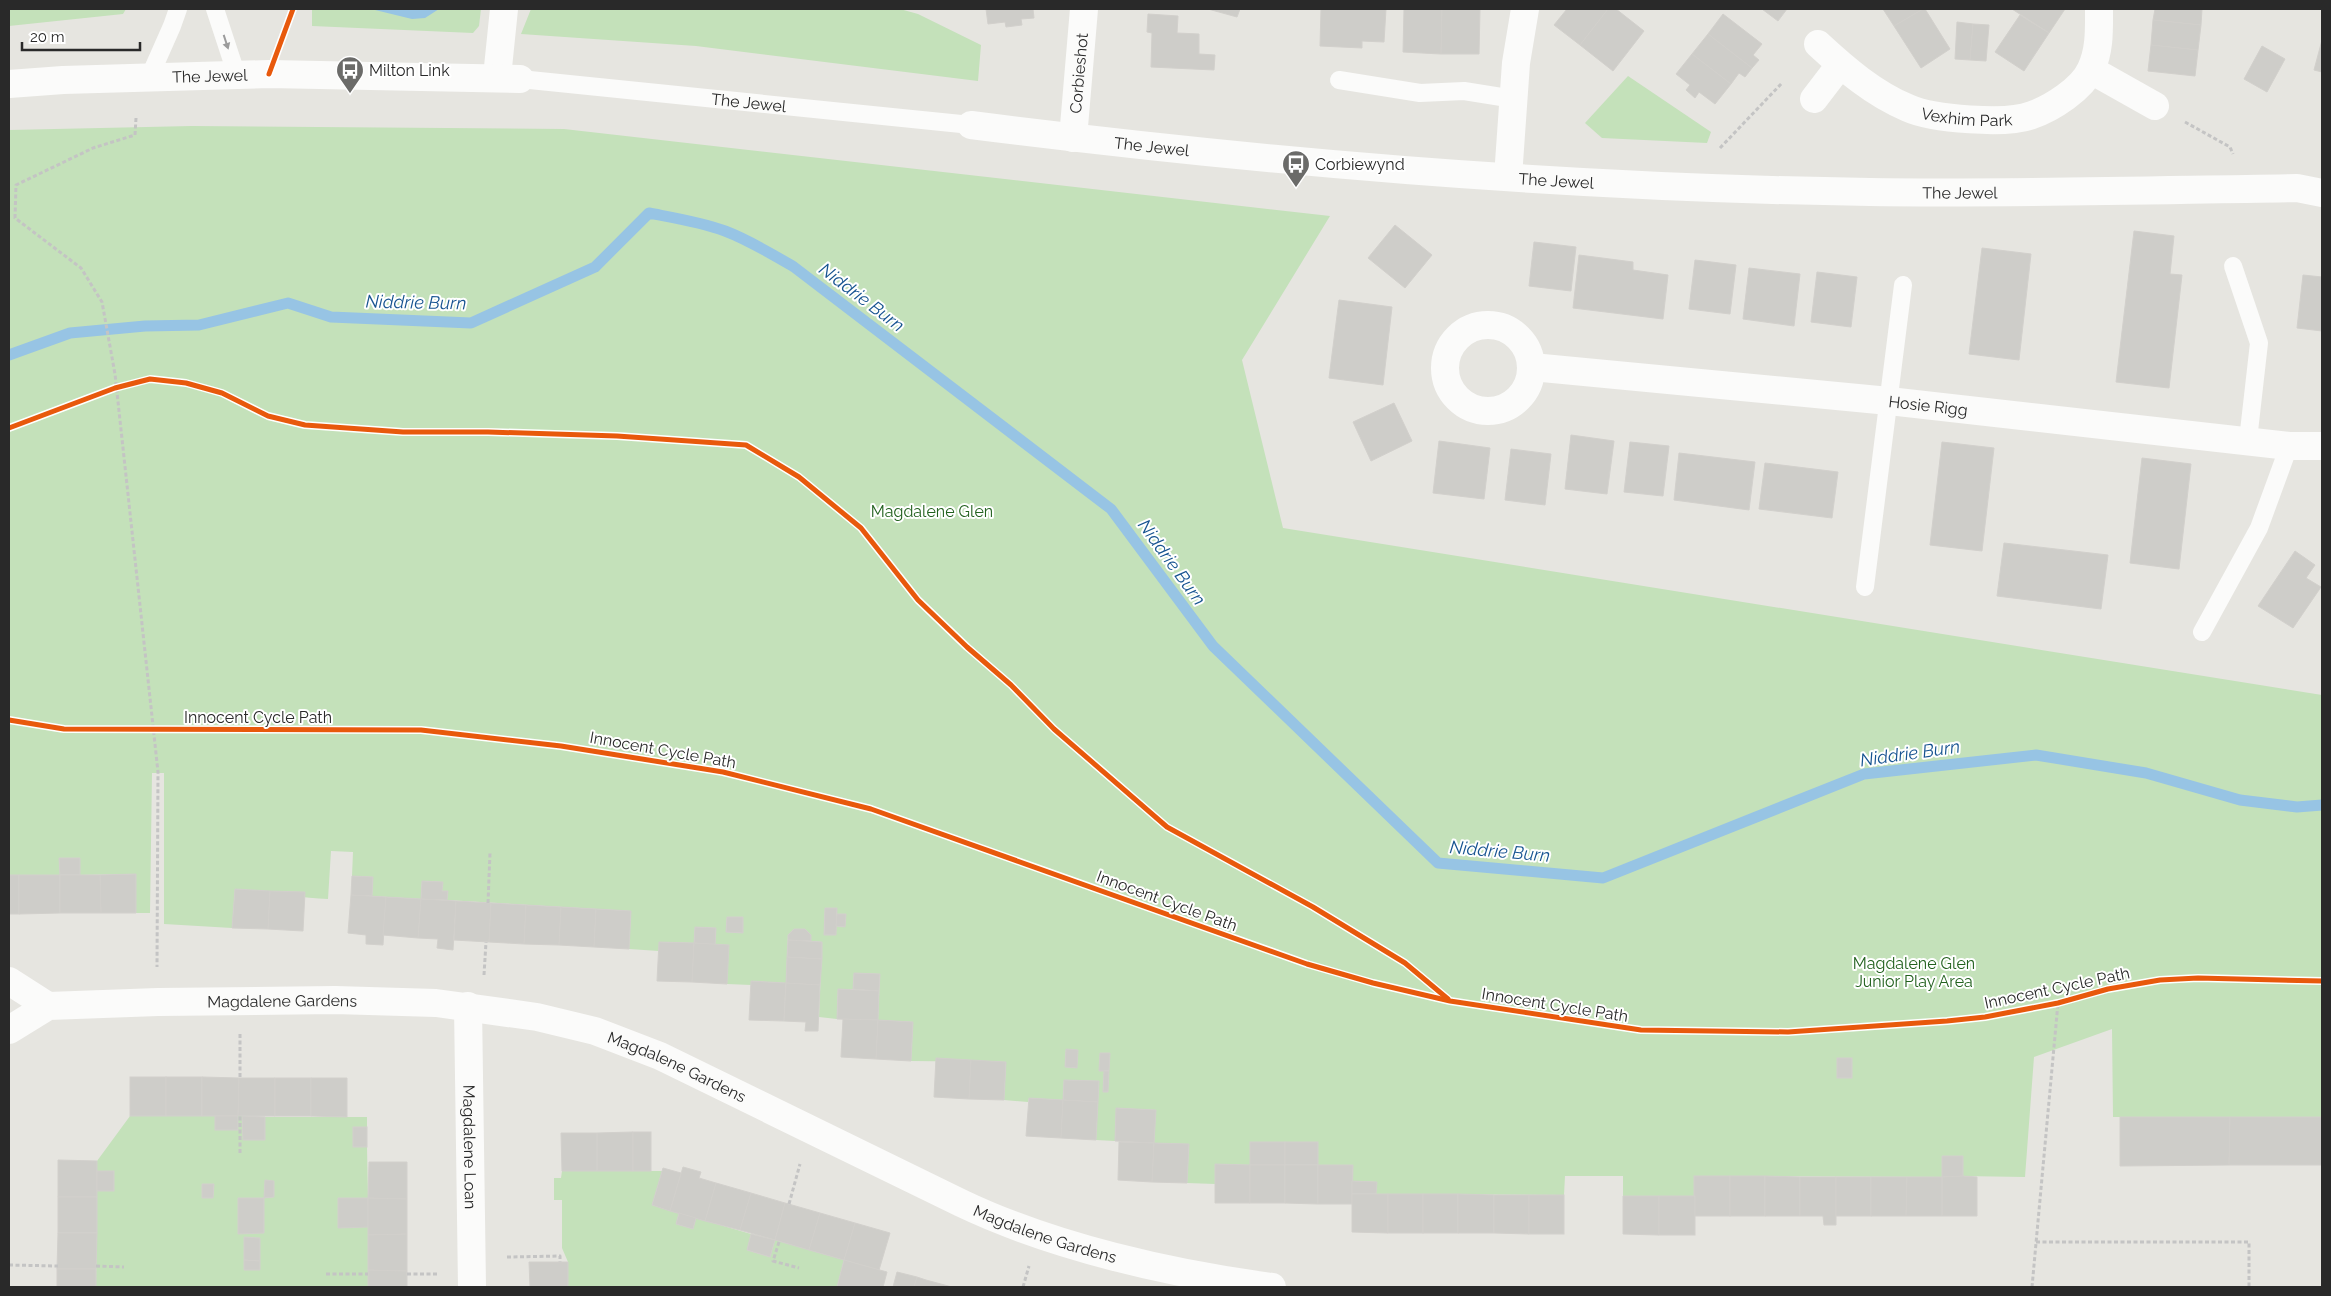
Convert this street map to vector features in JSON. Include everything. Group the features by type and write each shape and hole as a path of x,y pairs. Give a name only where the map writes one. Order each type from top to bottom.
{"street":[{"path":"504,9 509,78"},
{"name":"Corbieshot","path":"1073,138 1084,9"},
{"path":"1508,178 1516,63 1525,9"},
{"name":"Vexhim Park","path":"1818,44 1840,65 1883,96 1910,109 1938,117 1991,120 2031,116 2070,95 2091,70 2099,38 2100,9"},
{"path":"1814,99 1840,65"},
{"path":"2091,70 2155,106"},
{"name":"The Jewel","path":"9,84 63,80 269,74 509,78"},
{"name":"The Jewel","path":"971,126 1378,170 1686,187 1869,192 2310,190 2322,179"},
{"name":"Hosie Rigg","path":"1532,367 1889,401 2289,446 2322,446"},
{"path":"9,981 48,1006"},
{"name":"Magdalene Gardens","path":"9,1030 48,1006 158,1002 335,1000 436,1003 468,1006 556,1021 628,1043 668,1059 978,1211 1011,1225 1093,1250 1186,1273 1272,1287"},
{"name":"Magdalene Loan","path":"468,1006 472,1287"}],"lane":[{"path":"149,78 178,9"},
{"path":"215,9 237,76"},
{"name":"The Jewel","path":"509,78 971,126"},
{"path":"1339,80 1420,93 1464,90 1514,99"},
{"path":"2233,266 2259,343 2248,440"},
{"path":"1865,587 1903,285"},
{"path":"2202,632 2259,528 2289,446"}],"path":[{"path":"1720,148 1818,44"},
{"path":"2155,106 2230,147 2248,189"},
{"path":"136,118 135,136 93,148 16,186 15,218 81,268 102,302 114,374 158,772 158,1002"},
{"path":"9,428 115,388 150,379 186,383 222,393 268,416 305,425 403,432 488,432 626,436 746,445 799,477 861,528 918,600 966,647 1011,685 1054,729 1167,827 1313,907 1405,964 1450,1001"},
{"path":"488,903 490,853"},
{"path":"240,1001 240,1078"},
{"path":"2032,1287 2058,1003"},
{"path":"240,1116 240,1153"},
{"path":"789,1204 810,1129"},
{"path":"779,1242 773,1261 799,1268"},
{"path":"2036,1242 2249,1242 2249,1287"},
{"path":"529,1257 560,1256 560,1262"},
{"path":"9,1265 58,1266"},
{"path":"96,1266 124,1267"},
{"path":"326,1274 368,1274"}],"green space":[{"path":"9,9 126,9 123,14 9,26"},
{"path":"312,9 481,9 479,26 473,33 312,26"},
{"path":"531,9 900,9 918,14 981,45 978,81 696,46 521,34"},
{"path":"1628,76 1711,132 1707,143 1602,138 1585,123"},
{"name":"Magdalene Glen","path":"192,126 564,129 1330,216 1242,360 1283,528 2322,695 2322,1117 2113,1117 2112,1029 2034,1057 2025,1177 1963,1176 1963,1156 1942,1156 1942,1177 1695,1176 1695,1196 1623,1196 1623,1176 1565,1176 1564,1195 1376,1194 1376,1182 1352,1181 1353,1165 1318,1165 1318,1143 1250,1165 1215,1164 1215,1184 1187,1183 1189,1145 1154,1143 1155,1110 1117,1108 1115,1141 1096,1140 1099,1081 1064,1080 1063,1100 1029,1098 1028,1102 1004,1100 1006,1062 911,1061 913,1022 878,1020 880,974 854,973 853,989 838,989 837,1019 819,1017 822,942 811,941 811,935 805,929 794,929 788,935 786,983 751,981 751,985 727,984 715,945 716,928 695,927 694,943 659,942 659,951 629,949 631,911 447,900 448,891 442,891 442,882 422,881 421,899 372,896 373,877 352,876 353,852 331,851 328,899 235,889 232,928 164,924 164,773 152,773 150,913 136,913 135,874 80,875 79,858 59,858 60,875 9,875 9,130","holes":["825,908 837,908 837,914 845,915 845,927 836,926 836,935 824,935","727,917 743,917 743,933 726,932","1066,1049 1077,1068 1065,1067"]},
{"path":"130,1116 215,1116 215,1130 238,1130 238,1116 242,1116 243,1140 265,1140 265,1117 367,1117 367,1127 353,1127 353,1147 367,1147 368,1198 338,1198 338,1227 369,1227 368,1287 96,1287 97,1191 114,1190 114,1171 97,1171 97,1161","holes":["265,1181 274,1181 274,1197 265,1198","202,1184 214,1185 213,1197 202,1197","238,1198 264,1198 264,1233 238,1233","244,1238 260,1238 260,1270 244,1270"]},
{"path":"562,1171 662,1171 652,1205 679,1213 676,1224 693,1229 696,1218 751,1234 747,1250 770,1257 775,1240 844,1260 837,1287 568,1287 568,1262 562,1248 562,1200 554,1200 554,1178 561,1178"}],"water":[{"path":"371,9 439,9 425,18 412,19"}],"building":[{"path":"986,9 1033,9 1034,18 1021,19 1022,25 1006,27 1005,22 988,24"},
{"path":"1208,9 1240,9 1237,17"},
{"path":"1321,9 1386,9 1384,42 1362,41 1362,48 1320,46"},
{"path":"1404,9 1442,9 1441,54 1403,52"},
{"path":"1442,9 1480,9 1479,54 1441,54"},
{"path":"1567,9 1608,9 1580,45 1554,25"},
{"path":"1608,9 1616,9 1644,31 1613,71 1580,45"},
{"path":"1762,9 1787,9 1778,21"},
{"path":"1883,9 1923,9 1894,26"},
{"path":"1925,9 1950,49 1921,68 1894,26"},
{"path":"2012,9 2065,9 2049,33"},
{"path":"2155,9 2202,9 2201,25 2153,20"},
{"path":"1148,14 1178,16 1177,33 1199,34 1199,54 1215,55 1214,70 1151,67 1152,33 1147,32"},
{"path":"1723,14 1762,44 1753,55 1759,60 1752,68 1708,34"},
{"path":"2020,15 2049,33 2024,71 1995,52"},
{"path":"2153,20 2201,25 2198,50 2151,45"},
{"path":"1957,22 1973,24 1970,60 1955,59"},
{"path":"1973,24 1989,25 1986,61 1970,60"},
{"path":"1708,34 1752,68 1745,77 1739,73 1731,84 1692,54"},
{"path":"2322,40 2322,72 2314,70"},
{"path":"2151,45 2198,50 2195,76 2148,71"},
{"path":"2262,46 2285,59 2267,92 2244,79"},
{"path":"1692,54 1731,84 1715,104 1699,92 1695,98 1686,90 1690,85 1676,74"},
{"path":"1395,225 1432,255 1405,288 1368,258"},
{"path":"2134,231 2174,236 2170,274 2182,275 2169,388 2116,382"},
{"path":"1534,242 1576,247 1571,291 1529,286"},
{"path":"1982,248 2031,254 2019,360 1969,354"},
{"path":"1579,255 1633,262 1633,270 1668,275 1663,319 1573,308"},
{"path":"1695,260 1736,265 1730,314 1689,309"},
{"path":"1749,268 1800,274 1794,326 1743,319"},
{"path":"1817,272 1857,277 1851,327 1811,322"},
{"path":"2303,275 2322,277 2322,331 2297,328"},
{"path":"1339,300 1392,307 1383,385 1329,378"},
{"path":"1394,403 1412,441 1371,461 1353,422"},
{"path":"1571,435 1614,441 1607,494 1565,489"},
{"path":"1439,441 1490,448 1484,499 1433,493"},
{"path":"1630,442 1669,446 1663,496 1624,492"},
{"path":"1942,442 1994,448 1982,551 1930,545"},
{"path":"1511,449 1551,454 1545,505 1505,500"},
{"path":"1679,453 1755,462 1749,510 1674,500"},
{"path":"2142,458 2191,464 2179,569 2130,563"},
{"path":"1765,463 1838,472 1832,518 1759,509"},
{"path":"2004,543 2108,555 2101,609 1997,596"},
{"path":"2295,551 2315,565 2306,578 2321,587 2293,628 2258,606"},
{"path":"59,858 80,858 80,875 60,875"},
{"path":"136,874 136,913 101,913 100,875"},
{"path":"9,875 19,875 19,914 9,914"},
{"path":"19,875 60,875 60,913 19,914"},
{"path":"60,875 100,875 101,913 60,913"},
{"path":"352,876 373,877 372,896 351,895"},
{"path":"422,881 443,882 442,891 448,891 447,900 421,899"},
{"path":"235,889 270,891 268,929 232,928"},
{"path":"270,891 305,892 303,931 268,929"},
{"path":"351,895 386,897 383,945 366,944 366,935 348,933"},
{"path":"386,897 421,899 418,938 383,935"},
{"path":"421,899 456,901 453,950 437,948 438,939 418,938"},
{"path":"456,901 491,903 489,942 454,940"},
{"path":"491,903 526,905 524,944 489,942"},
{"path":"526,905 561,907 559,945 524,944"},
{"path":"561,907 596,909 594,947 559,945"},
{"path":"825,908 837,908 836,935 824,935"},
{"path":"596,909 631,911 629,949 594,947"},
{"path":"837,914 846,914 845,927 836,926"},
{"path":"727,917 743,917 743,933 726,932"},
{"path":"695,927 716,928 715,945 694,943"},
{"path":"794,929 805,929 811,935 811,941 788,940 788,935"},
{"path":"788,940 822,942 822,959 787,957"},
{"path":"659,942 694,943 692,982 657,981"},
{"path":"694,943 729,945 727,984 692,982"},
{"path":"787,957 822,959 820,985 786,983"},
{"path":"854,973 880,974 879,991 853,989"},
{"path":"751,981 786,983 784,1021 749,1020"},
{"path":"786,983 820,985 818,1031 805,1031 806,1022 784,1021"},
{"path":"838,989 879,991 878,1020 837,1019"},
{"path":"843,1019 878,1020 876,1059 841,1057"},
{"path":"878,1020 913,1022 911,1061 876,1059"},
{"path":"1066,1049 1078,1050 1077,1068 1065,1067"},
{"path":"1100,1053 1110,1053 1109,1071 1099,1071"},
{"path":"936,1058 971,1060 969,1099 934,1097"},
{"path":"1837,1058 1852,1058 1852,1078 1837,1078"},
{"path":"971,1060 1006,1062 1004,1100 969,1099"},
{"path":"1104,1071 1109,1071 1108,1092 1103,1092"},
{"path":"130,1077 166,1077 166,1116 130,1116"},
{"path":"166,1077 202,1077 202,1116 166,1116"},
{"path":"202,1077 239,1078 238,1116 202,1116"},
{"path":"239,1078 275,1078 275,1116 238,1116"},
{"path":"275,1078 311,1078 311,1116 275,1116"},
{"path":"311,1078 347,1078 347,1117 311,1116"},
{"path":"1064,1080 1099,1081 1098,1102 1063,1100"},
{"path":"1029,1098 1063,1100 1061,1138 1026,1136"},
{"path":"1063,1100 1098,1102 1096,1140 1061,1138"},
{"path":"1116,1108 1156,1110 1154,1143 1115,1141"},
{"path":"215,1116 238,1116 238,1130 215,1130"},
{"path":"242,1116 265,1117 265,1140 243,1140"},
{"path":"2120,1117 2230,1117 2229,1165 2120,1166"},
{"path":"2230,1117 2322,1117 2322,1165 2229,1165"},
{"path":"353,1127 367,1127 367,1147 353,1147"},
{"path":"633,1132 633,1171 597,1171 597,1133"},
{"path":"633,1132 651,1132 651,1171 633,1171"},
{"path":"561,1133 597,1133 597,1171 562,1171"},
{"path":"1119,1142 1154,1143 1152,1182 1118,1180"},
{"path":"1250,1142 1285,1142 1285,1165 1250,1165"},
{"path":"1285,1142 1318,1142 1318,1165 1285,1165"},
{"path":"1154,1143 1189,1144 1187,1183 1152,1182"},
{"path":"1942,1156 1963,1156 1963,1176 1942,1177"},
{"path":"58,1160 97,1161 97,1197 58,1197"},
{"path":"369,1162 407,1162 407,1199 368,1198"},
{"path":"1215,1164 1250,1165 1250,1203 1215,1203"},
{"path":"1250,1165 1285,1165 1285,1203 1250,1203"},
{"path":"1285,1165 1318,1165 1318,1204 1285,1203"},
{"path":"1318,1165 1353,1165 1352,1204 1318,1204"},
{"path":"683,1167 701,1172 699,1178 716,1183 705,1221 670,1211"},
{"path":"663,1168 681,1173 670,1211 652,1205"},
{"path":"97,1171 114,1171 114,1191 97,1191"},
{"path":"1694,1176 1730,1176 1730,1216 1694,1216"},
{"path":"1730,1176 1765,1176 1765,1216 1730,1216"},
{"path":"1765,1176 1800,1177 1800,1216 1765,1216"},
{"path":"1800,1177 1836,1177 1836,1225 1824,1225 1823,1216 1800,1216"},
{"path":"1836,1177 1871,1177 1871,1216 1836,1216"},
{"path":"1871,1177 1907,1177 1906,1216 1871,1216"},
{"path":"1907,1177 1942,1177 1942,1216 1906,1216"},
{"path":"1942,1177 1977,1177 1977,1216 1942,1216"},
{"path":"265,1180 274,1181 274,1197 264,1198"},
{"path":"1352,1181 1377,1182 1376,1194 1352,1194"},
{"path":"716,1183 751,1193 740,1230 705,1221"},
{"path":"202,1184 214,1184 213,1198 202,1198"},
{"path":"751,1193 785,1203 775,1240 740,1230"},
{"path":"1352,1194 1388,1194 1388,1233 1352,1232"},
{"path":"1388,1194 1423,1194 1423,1233 1388,1233"},
{"path":"1423,1194 1458,1194 1458,1233 1423,1233"},
{"path":"1458,1194 1494,1195 1494,1233 1458,1233"},
{"path":"1494,1195 1529,1195 1529,1234 1494,1233"},
{"path":"1529,1195 1564,1195 1564,1234 1529,1234"},
{"path":"1623,1196 1659,1196 1659,1235 1623,1234"},
{"path":"1659,1196 1695,1196 1695,1235 1659,1235"},
{"path":"58,1197 97,1197 97,1233 58,1233"},
{"path":"238,1198 264,1198 264,1233 238,1234"},
{"path":"338,1198 368,1198 369,1227 338,1228"},
{"path":"368,1198 407,1199 407,1234 368,1235"},
{"path":"785,1203 820,1213 809,1250 775,1240"},
{"path":"679,1213 696,1218 693,1229 676,1224"},
{"path":"820,1213 855,1223 844,1260 809,1250"},
{"path":"855,1223 890,1233 879,1270 844,1260"},
{"path":"58,1233 97,1233 96,1269 57,1269"},
{"path":"407,1234 407,1271 368,1270 368,1235"},
{"path":"751,1234 775,1240 770,1257 747,1250"},
{"path":"244,1237 260,1238 260,1261 244,1260"},
{"path":"244,1260 260,1261 260,1270 244,1270"},
{"path":"844,1260 887,1272 883,1287 837,1287"},
{"path":"529,1262 568,1262 568,1287 530,1287"},
{"path":"57,1269 96,1269 96,1287 57,1287"},
{"path":"368,1270 407,1271 407,1287 368,1287"},
{"path":"897,1272 917,1277 914,1287 893,1287"},
{"path":"917,1277 926,1280 952,1287 914,1287"}],"waterway":[{"name":"Niddrie Burn","path":"9,355 70,333 145,326 199,325 288,303 331,317 471,323 595,267 649,213 707,225 725,231 760,247 794,267 1111,509 1213,646 1438,863 1603,878 1864,774 2036,755 2146,773 2240,800 2297,807 2322,805"}],"cycle path":[{"path":"269,74 293,9"},
{"path":"9,428 115,388 150,379 186,383 222,393 268,416 305,425 403,432 488,432 617,436 746,445 799,477 861,528 918,600 967,647 1011,685 1054,729 1167,827 1313,907 1405,963 1448,999"},
{"name":"Innocent Cycle Path","path":"9,720 64,729 421,730 561,746 723,772 871,809 1307,964 1373,983 1450,1001 1641,1030 1788,1032 1947,1021 1985,1017 2058,1003 2108,989 2160,980 2198,978 2322,981"}],"place":[{"name":"Milton Link","path":"350,94"},
{"name":"Corbiewynd","path":"1296,188"}],"park label":[{"name":"Magdalene Glen Junior Play Area","path":"1914,972"}]}
